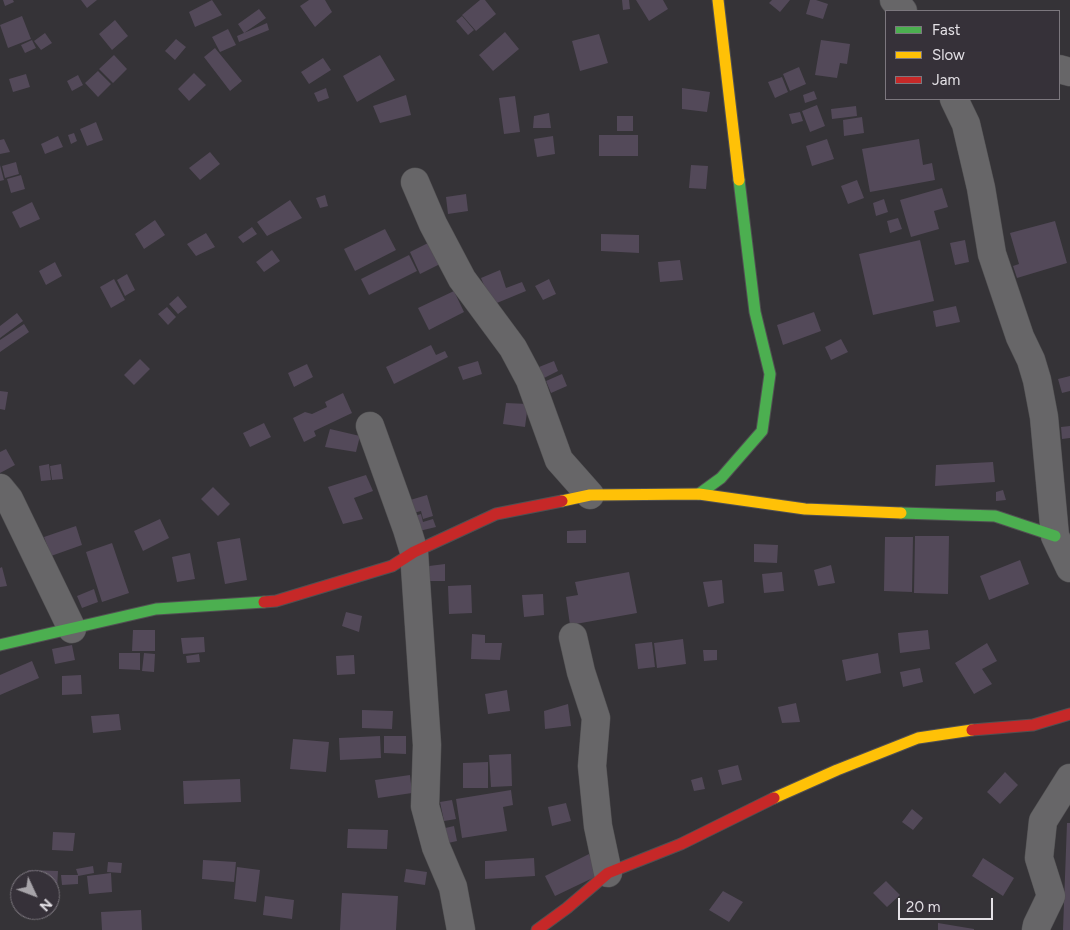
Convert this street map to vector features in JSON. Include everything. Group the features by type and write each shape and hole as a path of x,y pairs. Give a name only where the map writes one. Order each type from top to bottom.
{"street":[{"path":"699,494 721,478 762,431 770,374 755,312 718,0"},
{"path":"894,0 902,10"},
{"path":"954,100 966,124 981,188 992,254 1020,337 1031,360 1044,417 1059,469 1055,536 1070,568"},
{"path":"415,182 433,224 462,279 513,348 525,372 559,460 590,495"},
{"path":"370,426 414,552 427,745 425,806 436,847 454,887 461,930"},
{"path":"0,488 9,500 72,629"},
{"path":"0,645 156,609 276,601 392,566 414,552 496,514 590,495 699,494 805,509 996,516 1055,536"},
{"path":"573,637 581,672 596,718 592,766 598,826 608,874"},
{"path":"548,926 608,874 681,844 743,812 837,770 918,738 984,728 1033,724 1070,714"},
{"path":"1036,930 1051,896 1039,858 1043,821 1070,778"}],"building":[{"path":"3,0 13,0 14,2 5,6"},
{"path":"81,0 97,0 87,8"},
{"path":"212,0 222,15 195,27 189,12"},
{"path":"309,0 325,0 332,12 315,27 300,6"},
{"path":"480,0 485,0 496,14 476,31 462,15"},
{"path":"622,0 629,0 630,9 623,10"},
{"path":"636,0 663,0 668,9 649,21"},
{"path":"772,0 790,0 780,12 769,3"},
{"path":"810,0 828,4 823,19 806,14"},
{"path":"259,9 266,18 244,33 238,24"},
{"path":"22,16 31,39 8,48 0,25"},
{"path":"462,16 474,30 468,35 456,21"},
{"path":"115,20 128,36 112,50 99,34"},
{"path":"267,23 269,30 239,42 237,36"},
{"path":"228,29 236,45 220,52 212,37"},
{"path":"505,32 519,49 493,71 479,55"},
{"path":"45,33 52,43 41,50 34,41"},
{"path":"599,34 608,63 580,71 572,41"},
{"path":"176,39 186,47 175,60 165,51"},
{"path":"32,40 36,48 25,53 21,45"},
{"path":"821,40 850,44 847,64 840,63 837,78 815,75"},
{"path":"215,48 242,81 230,91 204,57"},
{"path":"114,55 127,69 113,83 99,69"},
{"path":"380,55 395,80 357,102 343,76"},
{"path":"323,58 331,70 309,84 301,72"},
{"path":"799,67 806,84 790,91 783,74"},
{"path":"98,71 111,84 98,97 85,83"},
{"path":"194,73 206,85 189,101 178,89"},
{"path":"26,74 30,87 13,92 9,79"},
{"path":"78,75 83,85 72,91 67,81"},
{"path":"782,77 788,92 775,98 768,82"},
{"path":"326,88 329,98 318,102 314,93"},
{"path":"682,88 710,92 707,112 682,109"},
{"path":"814,91 817,99 805,103 803,95"},
{"path":"406,95 411,115 380,123 373,106"},
{"path":"515,96 520,132 504,134 499,98"},
{"path":"817,105 825,126 810,132 802,111"},
{"path":"856,106 857,116 832,119 831,109"},
{"path":"800,112 803,121 792,124 789,114"},
{"path":"549,113 551,128 533,128 534,116"},
{"path":"617,116 633,116 633,131 617,131"},
{"path":"862,117 864,133 844,136 843,120"},
{"path":"96,122 103,140 87,146 80,129"},
{"path":"74,133 77,141 71,144 68,135"},
{"path":"599,135 638,135 638,156 599,156"},
{"path":"58,136 63,147 45,154 41,144"},
{"path":"553,136 555,154 537,157 534,139"},
{"path":"4,139 10,152 0,154 0,140"},
{"path":"827,139 834,159 812,166 806,146"},
{"path":"919,139 923,165 932,163 935,180 870,192 862,149"},
{"path":"210,152 220,164 200,180 189,168"},
{"path":"16,162 19,174 5,178 2,166"},
{"path":"0,165 4,180 0,181"},
{"path":"691,165 708,166 706,189 689,188"},
{"path":"21,175 25,189 11,193 7,179"},
{"path":"857,180 864,198 848,204 841,186"},
{"path":"942,188 948,207 934,211 939,229 911,237 900,200"},
{"path":"466,194 468,211 448,214 446,197"},
{"path":"325,195 328,206 320,208 316,198"},
{"path":"884,199 888,212 876,216 873,203"},
{"path":"290,200 302,218 267,236 257,222"},
{"path":"32,202 40,219 20,228 12,212"},
{"path":"898,218 902,229 890,233 887,221"},
{"path":"155,220 165,235 144,249 135,234"},
{"path":"1055,221 1067,263 1017,278 1013,266 1019,264 1010,233"},
{"path":"252,227 257,234 243,243 238,237"},
{"path":"385,229 396,250 355,271 344,249"},
{"path":"206,233 215,247 196,256 187,244"},
{"path":"601,234 639,235 639,253 601,251"},
{"path":"920,240 934,301 873,315 859,254"},
{"path":"965,240 969,262 955,265 950,243"},
{"path":"430,242 440,264 420,274 410,252"},
{"path":"272,250 280,261 264,272 256,262"},
{"path":"409,255 417,271 369,295 361,279"},
{"path":"680,260 683,280 660,282 658,262"},
{"path":"55,262 62,276 46,285 39,271"},
{"path":"500,270 506,288 522,282 526,291 492,305 481,278"},
{"path":"127,274 135,290 125,296 117,280"},
{"path":"114,279 125,300 111,308 100,287"},
{"path":"549,279 556,294 543,300 535,286"},
{"path":"454,291 464,312 429,330 418,308"},
{"path":"178,296 187,307 178,314 169,304"},
{"path":"956,306 960,322 936,327 933,311"},
{"path":"167,307 176,317 168,325 158,314"},
{"path":"814,312 821,331 783,345 777,325"},
{"path":"17,313 23,321 0,338 0,326"},
{"path":"24,324 29,332 0,352 0,340"},
{"path":"841,339 848,352 831,360 825,347"},
{"path":"431,345 436,355 445,351 448,357 394,384 386,367"},
{"path":"140,359 150,369 134,385 124,375"},
{"path":"478,361 482,374 463,380 458,367"},
{"path":"554,361 558,371 544,378 539,367"},
{"path":"307,364 313,377 294,387 288,373"},
{"path":"562,374 567,386 551,393 546,381"},
{"path":"1070,376 1070,391 1062,393 1058,379"},
{"path":"0,391 8,392 5,410 0,409"},
{"path":"343,393 352,413 314,431 316,436 304,442 293,418 305,412 312,414 327,407 325,402"},
{"path":"506,403 528,404 525,427 503,424"},
{"path":"264,423 271,437 250,447 243,433"},
{"path":"1070,426 1070,438 1062,439 1061,427"},
{"path":"330,429 360,436 356,452 325,447"},
{"path":"6,449 15,465 0,473 0,452"},
{"path":"993,462 995,482 935,486 936,465"},
{"path":"49,464 51,480 41,481 39,466"},
{"path":"61,464 63,479 52,480 50,466"},
{"path":"366,475 373,491 354,498 363,519 343,524 328,487"},
{"path":"213,487 230,504 218,516 201,499"},
{"path":"1003,490 1006,500 996,501 996,492"},
{"path":"427,495 433,516 423,519 421,511 410,514 407,501"},
{"path":"421,514 423,522 433,519 436,527 415,532 411,517"},
{"path":"160,519 169,538 143,551 134,531"},
{"path":"76,526 82,545 51,556 44,537"},
{"path":"586,530 586,543 567,543 567,531"},
{"path":"915,536 949,536 948,594 914,593"},
{"path":"885,537 913,537 912,592 884,591"},
{"path":"240,538 247,580 225,584 217,542"},
{"path":"112,543 129,593 102,602 86,552"},
{"path":"754,544 778,545 777,563 754,562"},
{"path":"190,553 195,579 177,582 172,557"},
{"path":"1020,560 1029,584 989,600 980,576"},
{"path":"445,564 445,581 426,581 429,566"},
{"path":"831,565 835,583 818,586 814,570"},
{"path":"2,567 7,586 0,587 0,568"},
{"path":"629,572 637,613 570,625 566,597 578,595 575,582"},
{"path":"782,572 784,591 764,593 762,574"},
{"path":"722,580 724,603 708,607 703,582"},
{"path":"471,585 472,613 449,614 448,586"},
{"path":"94,589 98,602 82,608 77,596"},
{"path":"543,594 544,615 524,617 522,595"},
{"path":"346,612 362,616 359,632 342,626"},
{"path":"133,630 155,630 155,651 132,651"},
{"path":"928,630 930,649 900,653 898,633"},
{"path":"472,634 485,635 485,643 502,643 500,660 471,659"},
{"path":"204,637 205,652 183,654 181,638"},
{"path":"683,639 686,664 657,668 654,643"},
{"path":"652,642 655,667 638,669 635,644"},
{"path":"987,643 997,661 982,669 992,684 974,694 955,663"},
{"path":"72,645 75,660 55,664 52,649"},
{"path":"703,650 717,650 717,660 704,661"},
{"path":"119,653 140,653 140,670 119,669"},
{"path":"144,653 155,654 154,672 142,671"},
{"path":"878,653 881,673 846,681 842,660"},
{"path":"199,654 200,662 187,663 186,656"},
{"path":"354,655 355,674 337,675 336,656"},
{"path":"32,661 39,678 0,695 0,675"},
{"path":"920,668 923,682 903,687 900,672"},
{"path":"81,675 82,694 62,695 62,676"},
{"path":"507,690 510,711 488,714 485,694"},
{"path":"796,703 800,722 782,723 778,707"},
{"path":"568,704 571,726 545,729 544,711"},
{"path":"362,710 393,711 392,729 362,728"},
{"path":"119,714 121,730 93,733 91,716"},
{"path":"380,736 381,758 340,760 339,738"},
{"path":"384,736 406,736 406,754 384,753"},
{"path":"293,739 329,742 326,772 290,769"},
{"path":"511,754 512,786 491,787 489,755"},
{"path":"488,762 488,788 463,788 463,763"},
{"path":"738,765 742,780 722,785 718,770"},
{"path":"1005,772 1018,785 1000,804 987,792"},
{"path":"410,775 412,793 378,798 375,780"},
{"path":"702,777 705,789 694,791 691,780"},
{"path":"240,779 241,802 184,804 183,781"},
{"path":"511,790 513,805 503,807 507,831 462,838 456,799"},
{"path":"452,800 456,819 444,821 440,802"},
{"path":"566,803 571,821 552,826 548,807"},
{"path":"912,809 923,818 913,830 902,822"},
{"path":"1067,823 1070,823 1070,930 1063,930"},
{"path":"454,826 457,841 444,844 441,829"},
{"path":"348,829 388,830 387,849 347,848"},
{"path":"53,832 75,833 73,851 52,850"},
{"path":"589,854 599,875 555,896 545,876"},
{"path":"534,858 535,876 485,879 485,861"},
{"path":"983,858 1014,878 1003,896 972,876"},
{"path":"203,860 236,862 234,882 202,879"},
{"path":"108,862 122,863 121,873 107,872"},
{"path":"93,866 94,873 78,876 78,884 62,885 61,875 78,875 76,869"},
{"path":"237,867 260,870 256,902 234,899"},
{"path":"406,869 427,872 425,885 404,882"},
{"path":"111,873 112,892 89,894 87,876"},
{"path":"886,881 900,895 887,907 873,893"},
{"path":"723,891 743,902 729,922 709,910"},
{"path":"342,893 398,896 396,930 340,930"},
{"path":"265,896 294,900 292,919 263,915"},
{"path":"141,910 142,930 102,930 101,912"},
{"path":"938,923 974,929 974,930 938,930"}],"traffic: fast":[{"path":"699,494 721,478 762,431 770,374 755,312 739,180"},
{"path":"901,513 995,516 1055,536"},
{"path":"0,645 156,609 264,602"}],"traffic: slow":[{"path":"718,0 739,180"},
{"path":"562,501 590,495 699,494 805,509 901,513"},
{"path":"774,798 837,770 918,738 972,730"}],"traffic: jam":[{"path":"264,602 276,601 392,566 414,552 496,514 562,501"},
{"path":"972,730 1033,725 1070,714"},
{"path":"537,930 567,908 608,873 681,844 774,798"}]}
